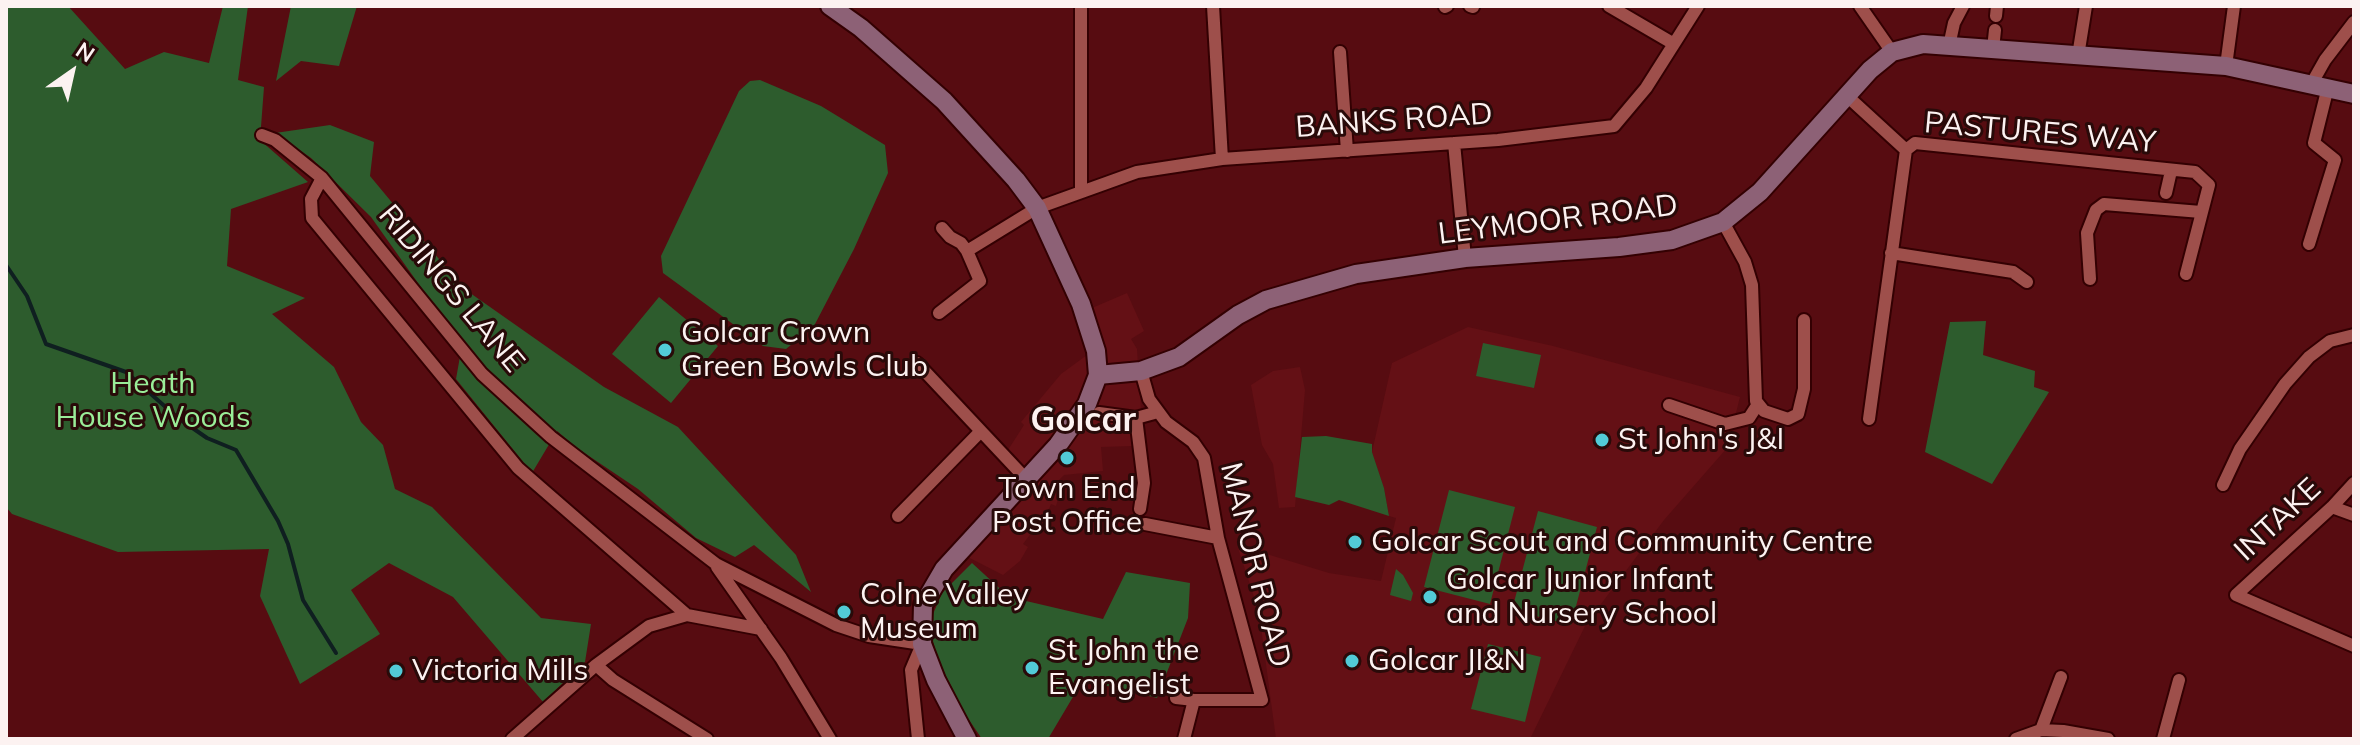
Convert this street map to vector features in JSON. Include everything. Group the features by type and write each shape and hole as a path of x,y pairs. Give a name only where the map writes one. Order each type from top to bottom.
{"street":[{"path":"830,6 861,28 944,101 1016,180 1037,208 1081,304 1096,351 1098,375 1087,404 1058,445 944,569 923,605 922,644 911,670 918,739"},
{"path":"1081,6 1081,192"},
{"path":"1213,6 1222,159"},
{"path":"1609,6 1674,44"},
{"name":"BANKS ROAD","path":"967,251 1037,208 1137,172 1222,159 1557,135 1614,126 1646,88 1698,6"},
{"path":"1860,6 1892,52 1923,44 2226,66 2354,94"},
{"path":"1949,46 1954,23 1963,6"},
{"path":"2078,56 2086,6"},
{"path":"2226,66 2234,6"},
{"path":"1993,49 1996,17"},
{"path":"2309,244 2335,160 2314,143 2325,60 2354,22"},
{"path":"1340,52 1347,151"},
{"name":"LEYMOOR ROAD","path":"1098,375 1141,371 1179,357 1238,315 1266,300 1356,274 1465,258 1672,240 1723,222 1760,192 1846,95 1892,52"},
{"path":"1846,95 1906,150 1869,419"},
{"name":"RIDINGS LANE","path":"262,135 275,140 322,178 482,374 551,437 716,564"},
{"path":"1454,143 1465,258"},
{"name":"PASTURES WAY","path":"1906,150 1915,143 2195,172 2209,185 2186,274"},
{"name":"PASTURES WAY","path":"2166,193 2171,171"},
{"path":"322,178 311,199 312,218 518,468 687,615"},
{"path":"2090,279 2095,260 2087,233 2096,210 2104,204 2201,212"},
{"path":"1723,222 1745,262 1752,285 1754,389 1758,404 1764,411 1788,419 1798,414 1805,377 1804,320"},
{"path":"939,313 980,281 967,251 942,228"},
{"path":"1891,253 2013,272 2027,282"},
{"path":"2223,485 2240,449 2285,384 2309,357 2330,341 2354,335"},
{"path":"917,363 1026,479"},
{"name":"MANOR ROAD","path":"1141,371 1149,399 1158,412 1193,442 1204,458 1218,538 1262,700 1194,700"},
{"path":"1669,405 1725,424 1749,418 1758,404"},
{"path":"1099,413 1136,418 1158,412"},
{"path":"1136,418 1144,483 1140,509"},
{"path":"898,516 980,432"},
{"name":"INTAKE","path":"2354,483 2236,595 2354,646"},
{"path":"2332,507 2354,515"},
{"path":"1145,524 1218,538"},
{"path":"716,564 830,739"},
{"path":"716,564 839,627 869,636 922,644"},
{"path":"512,739 596,665 649,626 687,615 761,629"},
{"path":"922,644 967,739"},
{"path":"596,665 613,680 707,739"},
{"path":"2041,730 2061,677"},
{"path":"2163,739 2179,680"},
{"path":"1176,698 1194,700 1184,739"},
{"path":"2016,739 2041,730 2108,739"}],"shaded area":[{"path":"1127,293 1144,331 1131,339 1137,349 1141,411 1133,446 1101,447 1103,471 1064,475 1059,480 1063,483 1056,506 1051,504 1042,525 1038,524 1023,544 1028,547 1020,561 1003,575 956,551 1026,471 1008,450 1024,425 1021,422 1061,374 1087,355 1092,308"},
{"name":"Golcar Junior Infant and Nursery School","path":"1468,327 1553,346 1740,397 1727,448 1664,520 1586,624 1530,739 1276,739 1259,612 1237,545 1329,573 1381,581 1396,518 1389,516 1372,452 1392,363"},
{"path":"1300,367 1305,390 1295,507 1279,508 1273,464 1262,445 1251,385 1273,371"}],"green space":[{"name":"Heath House Woods","path":"6,6 68,6 125,69 164,52 209,63 223,6 248,6 238,80 264,87 260,140 308,182 231,209 227,266 305,298 272,314 334,367 361,422 383,445 395,489 432,507 541,618 591,624 585,662 543,702 453,597 389,563 351,590 380,634 300,684 260,596 269,549 118,552 12,514 6,507"},
{"path":"291,6 357,6 339,66 301,61 276,81"},
{"path":"760,80 821,106 885,145 888,173 854,249 814,326 786,349 763,346 663,273 661,256 739,91 750,81"},
{"path":"330,125 374,142 370,176 463,288 604,387 678,427 796,555 811,592 754,545 735,557 696,538 638,489 557,431 532,473 456,379 462,345 371,217 311,158 275,133"},
{"name":"Golcar Crown Green Bowls Club","path":"659,297 718,346 671,403 612,354"},
{"path":"1986,321 1983,355 2035,371 2034,387 2049,392 1992,484 1925,452 1950,322"},
{"path":"1483,343 1541,355 1534,388 1476,376"},
{"path":"1326,436 1372,444 1389,516 1339,500 1329,505 1295,497 1302,437"},
{"path":"1449,490 1515,507 1490,604 1424,587"},
{"path":"1538,511 1597,527 1571,625 1512,610"},
{"path":"972,563 1009,597 1103,619 1126,572 1190,583 1188,618 1157,698 1083,680 1048,739 982,739 965,714 938,660 931,634 933,614 942,593"},
{"path":"1396,569 1413,593 1411,601 1390,595"},
{"path":"1488,644 1541,657 1525,722 1471,709"}],"waterway":[{"path":"6,265 27,296 46,344 126,372 178,418 207,438 236,450 278,521 288,544 303,600 336,653"}],"place":[{"name":"Golcar Crown Green Bowls Club","path":"665,350"},
{"name":"St John's J&I","path":"1602,440"},
{"name":"Town End Post Office","path":"1067,458"},
{"name":"Golcar Scout and Community Centre","path":"1355,542"},
{"name":"Golcar Junior Infant and Nursery School","path":"1430,597"},
{"name":"Colne Valley Museum","path":"844,612"},
{"name":"Golcar JI&N","path":"1352,661"},
{"name":"St John the Evangelist","path":"1032,668"},
{"name":"Victoria Mills","path":"396,671"}],"district":[{"name":"Golcar","path":"1083,421"}]}
